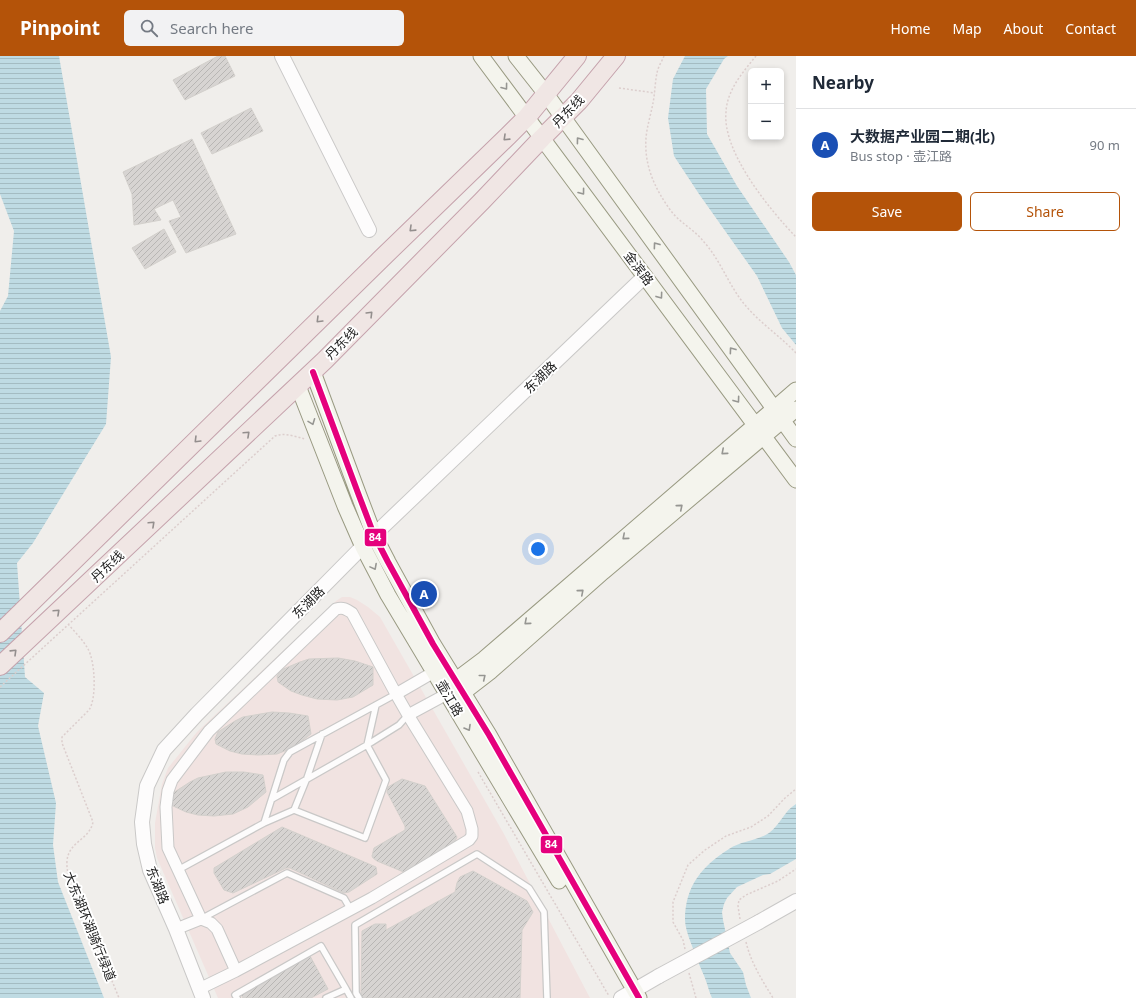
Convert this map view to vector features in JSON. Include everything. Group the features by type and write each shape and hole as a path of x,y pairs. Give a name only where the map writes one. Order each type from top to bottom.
{"highway":[{"name":"丹东线","path":"0,633 527,117 577,56"},
{"name":"丹东线","path":"0,666 298,386 563,118 616,56"},
{"path":"463,180 482,201"}],"main road":[{"name":"金滨路","path":"481,56 646,276 796,480"},
{"name":"金滨路","path":"516,56 546,94 796,439"},
{"name":"壶江路","path":"312,372 374,535 407,596 452,691 630,996"},
{"name":"壶江路","path":"298,386 339,493 363,547 388,594 434,672 452,691"},
{"path":"452,691 491,671 603,572 759,430 774,408 796,390"},
{"path":"759,430 783,421 796,409"}],"street":[{"path":"282,56 369,230"},
{"name":"东湖路","path":"201,994 176,929 150,870 144,844 142,822 147,786 164,750 196,714 374,535 646,276"},
{"path":"201,994 236,971 372,898 469,840 472,836 472,829 467,811 408,715 352,613 347,609 336,609 209,731 172,780 168,791 166,808 168,848 201,919 211,923 217,929 236,971"},
{"path":"396,694 434,672"},
{"path":"408,715 452,691"},
{"path":"630,996 660,976 796,901"},
{"path":"176,929 201,919"}],"lane":[{"path":"264,823 284,760 290,752 396,694"},
{"path":"294,810 365,838 386,780 366,745 376,705"},
{"path":"272,799 399,725 408,715"},
{"path":"178,870 264,823 294,810 322,734"},
{"path":"359,998 356,993 356,925 477,854 529,888 544,912 547,998"},
{"path":"201,919 287,872 344,898 351,910"},
{"path":"237,998 235,995 321,946 350,998"},
{"path":"326,998 346,990"}],"path":[{"path":"664,56 657,72 655,93 646,138 646,161 652,180 672,212 704,241 716,258 732,288 745,305 764,325 796,353"},
{"path":"756,56 732,88 726,112 727,129 734,151 742,166 772,212 796,238"},
{"path":"619,88 655,93"},
{"path":"0,687 275,436 284,434 305,439 309,443"},
{"name":"大东湖环湖骑行绿道","path":"68,624 89,650 93,663 93,698 92,705 89,710 62,737 62,743 93,822 92,828 71,848 67,857 66,865 119,998"},
{"path":"476,767 610,998"},
{"path":"685,953 683,940 674,922 674,902 688,865 705,850 726,836 751,827 768,816 796,789"},
{"path":"689,972 696,998"}],"shaded area":[{"path":"342,597 350,597 357,600 380,617 504,834 590,998 218,998 157,858 155,848 155,823 162,784 168,768 197,732"}],"water":[{"path":"0,56 59,56 111,357 106,424 33,543 17,563 25,677 44,693 38,726 56,803 53,845 58,882 104,998 0,998 0,311 8,296 14,231 0,194"},
{"path":"685,56 728,56 724,59 706,89 707,134 737,186 789,262 796,275 796,345 782,328 757,276 674,156 668,118 673,79"},
{"path":"796,804 796,859 770,874 763,875 737,887 727,898 722,912 730,953 743,972 751,998 712,998 690,942 685,925 688,897 692,887 703,870 711,862 734,846 759,838 769,833 788,810"}],"building":[{"path":"218,56 225,56 235,76 185,100 173,80"},
{"path":"251,108 263,131 212,154 201,133"},
{"path":"192,139 236,234 186,253 169,221 181,217 173,200 154,209 161,220 134,225 132,194 123,172"},
{"path":"164,229 176,252 145,269 132,248"},
{"path":"338,658 355,661 373,667 373,685 353,697 337,700 317,699 302,695 291,691 278,682 277,676 281,670 300,662 309,659"},
{"path":"272,712 308,716 311,734 292,748 277,754 242,754 230,751 216,744 215,739 218,732 235,721 243,717"},
{"path":"226,772 244,772 263,775 266,792 248,807 233,814 214,816 198,815 186,812 171,805 173,793 190,782 198,778"},
{"path":"402,779 425,786 457,837 453,845 406,873 377,861 372,856 374,848 405,830 405,826 387,792 388,787"},
{"path":"282,827 376,867 377,874 349,892 344,893 290,868 286,868 233,893 224,890 214,873 214,868"},
{"path":"473,871 527,901 533,912 522,930 520,998 363,998 361,994 362,931 375,924 386,924 386,930 455,892 460,877"},
{"path":"310,956 328,989 311,998 243,998 240,993"}],"transit line":[{"name":"84","path":"313,372 374,535 388,562 433,644 489,735 639,998"}],"place":[{"name":"大数据产业园二期(北)","path":"424,594"}]}
